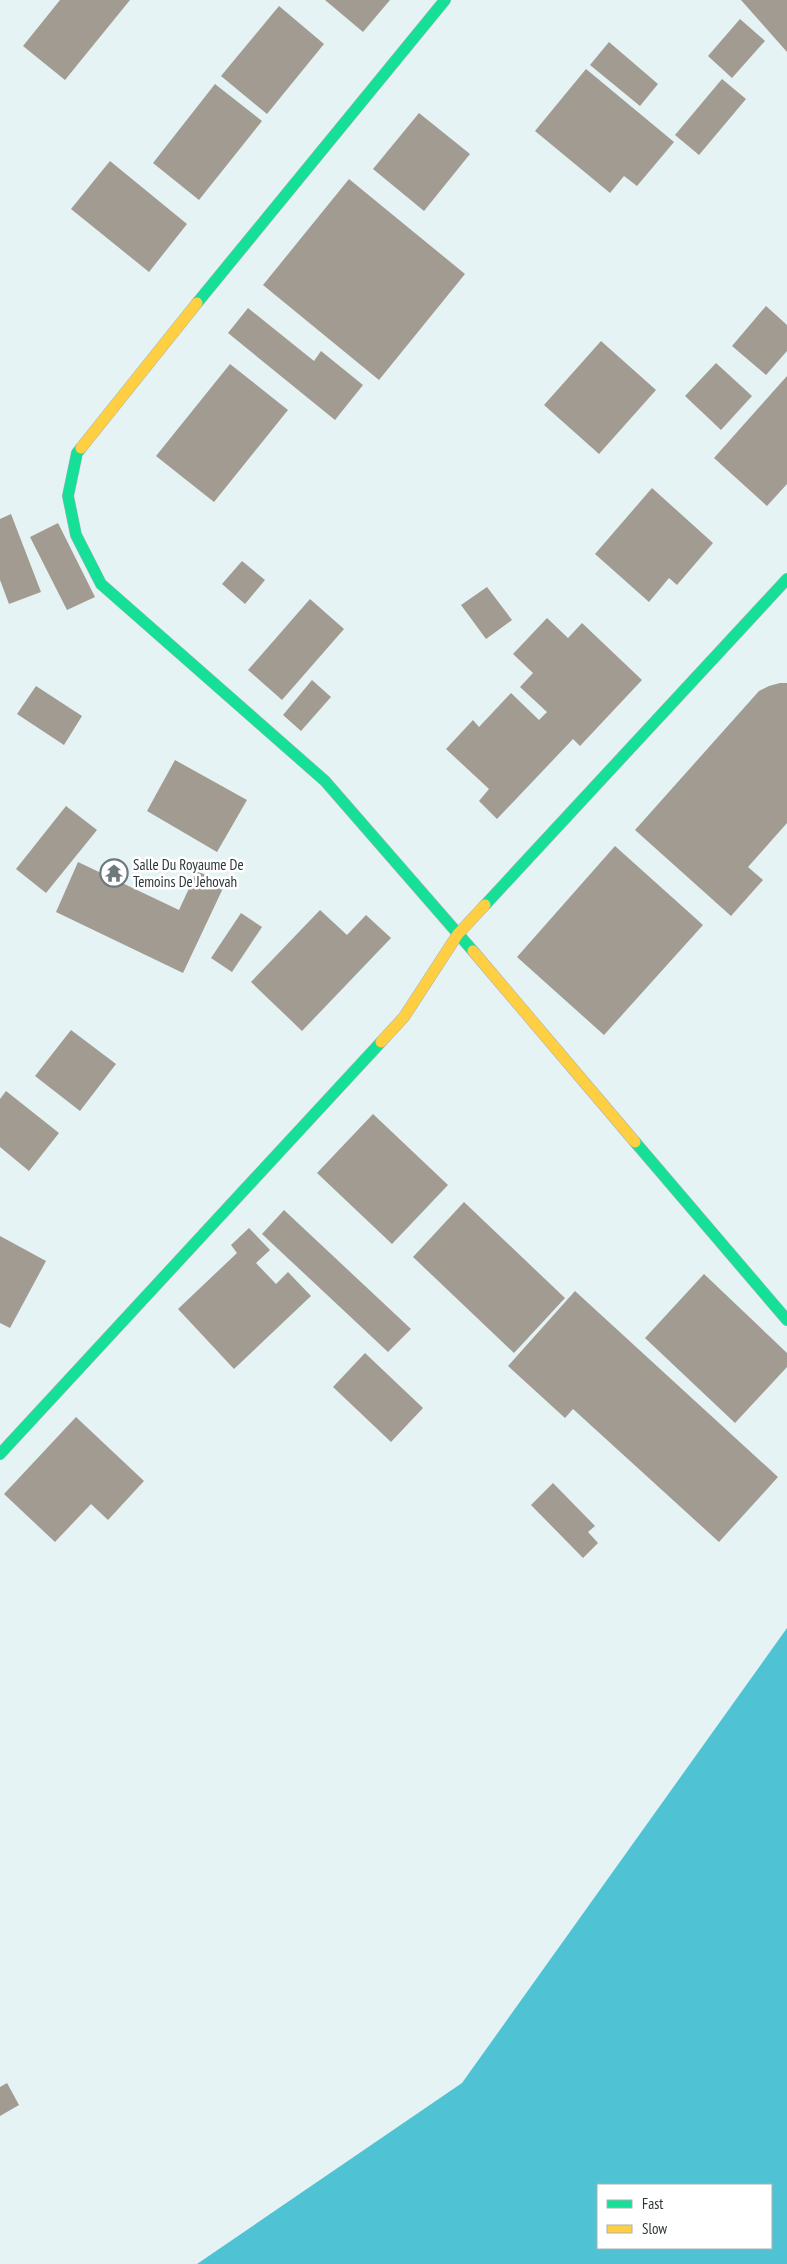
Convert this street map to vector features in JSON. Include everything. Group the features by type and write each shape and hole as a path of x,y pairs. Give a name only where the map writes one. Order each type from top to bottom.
{"street":[{"path":"445,0 282,198 77,453 68,496 76,536 101,584 324,781 458,934 787,1320"},
{"path":"0,1454 404,1017 458,934 787,579"}],"water":[{"path":"787,1628 787,2264 197,2264 462,2083"}],"building":[{"path":"60,0 130,0 65,80 23,46"},
{"path":"325,0 390,0 363,32"},
{"path":"741,0 787,0 787,52"},
{"path":"279,6 324,44 267,114 221,76"},
{"path":"740,19 765,41 732,78 708,56"},
{"path":"609,42 658,84 640,106 590,65"},
{"path":"586,69 674,142 637,186 624,176 610,193 535,131"},
{"path":"722,79 746,99 699,155 675,135"},
{"path":"215,84 262,121 199,200 153,163"},
{"path":"419,113 470,154 424,211 373,169"},
{"path":"110,161 187,224 149,272 71,209"},
{"path":"349,179 465,274 379,380 263,285"},
{"path":"766,306 787,325 787,351 766,375 732,346"},
{"path":"248,308 314,361 321,351 363,385 335,420 228,333"},
{"path":"601,341 656,390 599,454 544,405"},
{"path":"716,363 752,396 721,430 685,396"},
{"path":"230,364 288,410 214,502 156,456"},
{"path":"787,376 787,484 767,506 714,458"},
{"path":"652,488 713,543 677,585 669,578 649,602 595,554"},
{"path":"11,514 41,592 9,604 0,580 0,519"},
{"path":"58,523 95,597 67,610 30,537"},
{"path":"242,561 265,580 245,604 222,584"},
{"path":"487,587 512,620 486,639 461,605"},
{"path":"310,599 344,629 282,700 248,670"},
{"path":"547,618 568,638 582,623 642,680 580,746 573,739 497,819 479,801 489,789 446,749 473,720 479,727 511,693 539,720 547,712 520,687 533,673 513,654"},
{"path":"312,680 331,697 301,731 283,715"},
{"path":"780,683 787,683 787,823 748,867 763,880 731,916 635,830 759,691"},
{"path":"36,686 82,716 64,745 17,714"},
{"path":"175,760 247,800 217,852 147,811"},
{"path":"66,806 97,830 46,893 16,869"},
{"path":"615,846 703,925 604,1035 517,957"},
{"path":"78,862 179,910 197,871 225,884 183,973 56,912"},
{"path":"320,910 347,935 366,915 391,938 302,1031 251,982"},
{"path":"241,913 262,927 232,972 211,958"},
{"path":"71,1030 116,1064 80,1111 35,1076"},
{"path":"6,1091 59,1133 29,1171 0,1147 0,1099"},
{"path":"373,1114 448,1185 392,1244 317,1173"},
{"path":"464,1202 565,1298 514,1353 413,1257"},
{"path":"284,1210 411,1329 388,1352 262,1234"},
{"path":"249,1228 270,1250 256,1263 276,1284 288,1272 311,1296 234,1369 178,1309 237,1253 231,1245"},
{"path":"0,1236 46,1261 10,1328 0,1323"},
{"path":"704,1274 787,1353 787,1367 735,1423 645,1338"},
{"path":"575,1291 778,1477 719,1542 573,1409 565,1418 508,1366"},
{"path":"365,1353 423,1408 391,1442 333,1387"},
{"path":"76,1417 144,1481 108,1520 91,1504 55,1542 4,1494"},
{"path":"553,1483 595,1526 588,1532 598,1543 583,1558 531,1505"},
{"path":"7,2083 19,2105 0,2116 0,2087"}],"traffic: fast":[{"path":"197,303 445,0"},
{"path":"81,448 77,453 68,496 76,535 101,584 325,781 473,951"},
{"path":"485,905 787,579"},
{"path":"0,1454 381,1042"},
{"path":"635,1142 787,1320"}],"traffic: slow":[{"path":"81,448 197,303"},
{"path":"381,1042 404,1017 458,934 485,905"},
{"path":"473,951 635,1142"}],"place":[{"name":"Salle Du Royaume De Temoins De Jehovah","path":"114,873"}]}
